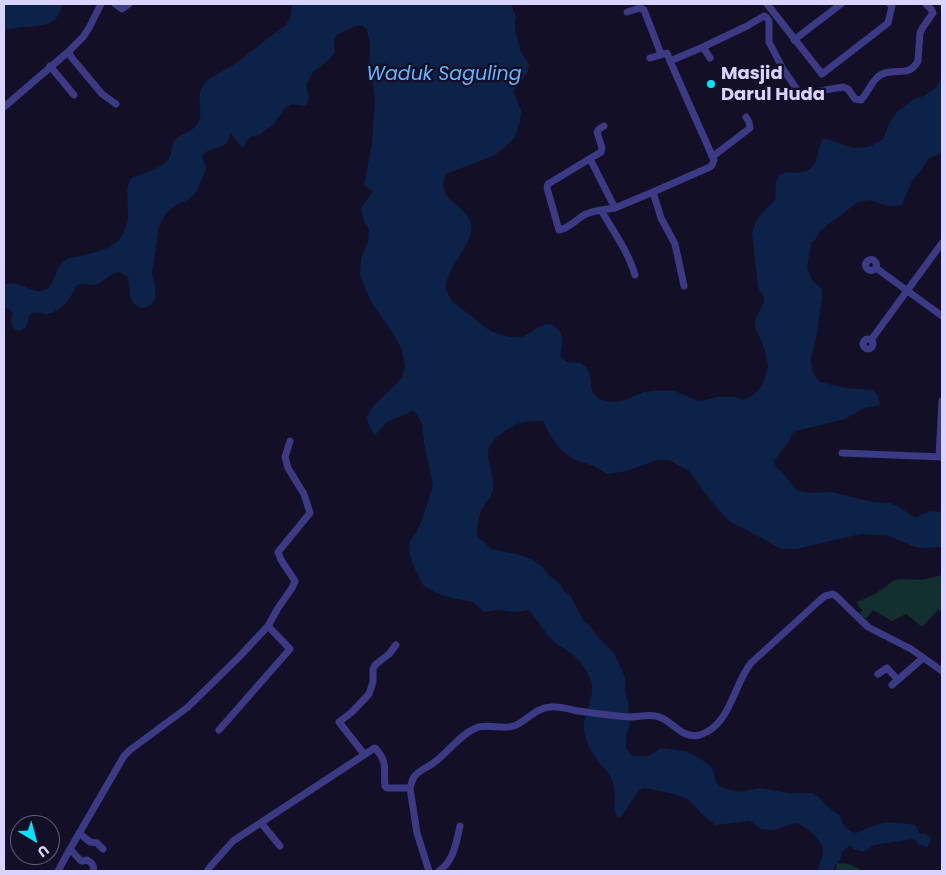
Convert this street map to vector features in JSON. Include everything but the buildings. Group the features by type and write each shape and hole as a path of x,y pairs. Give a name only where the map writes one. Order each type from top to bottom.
{"street":[{"path":"4,107 68,52 89,28 101,4"},
{"path":"115,4 122,9 129,4"},
{"path":"768,4 822,74 888,23 892,6 890,4"},
{"path":"794,40 842,4"},
{"path":"670,61 704,47 761,17 765,17 769,21 769,42 783,69 798,91 802,94 844,87 848,89 855,99 861,100 883,73 907,71 916,65 920,33 932,13 932,9 926,4"},
{"path":"627,12 640,8 644,10 661,54"},
{"path":"704,47 710,58"},
{"path":"68,52 102,94 116,104"},
{"path":"604,126 597,132 601,152 548,184 547,190 559,230 564,229 592,211 615,208 710,167 713,164 712,157 667,53 650,58"},
{"path":"50,66 74,95"},
{"path":"712,157 750,128 746,117"},
{"path":"590,159 615,208"},
{"path":"653,192 661,218 675,244 684,286"},
{"path":"601,210 624,249 635,275"},
{"path":"870,340 942,243"},
{"path":"876,268 942,316"},
{"path":"842,453 941,457 942,401"},
{"path":"58,871 124,756 188,707 240,657 268,626 292,588 295,581 278,552 310,513 304,494 288,468 285,457 290,441"},
{"path":"429,871 417,833 410,788 419,772 433,764 469,732 477,728 483,726 514,726 539,710 553,707 632,717 655,716 690,736 707,732 726,713 745,670 751,663 829,594 836,596 868,626 897,641 942,671"},
{"path":"219,730 290,649 268,626"},
{"path":"364,754 339,722 352,712 369,694 375,665 389,654 396,645"},
{"path":"878,674 887,668 895,682 922,658"},
{"path":"207,871 230,844 375,748 386,768 384,785 386,787 410,788"},
{"path":"261,823 280,846"},
{"path":"439,871 444,868 452,856 460,826"},
{"path":"79,832 90,842 97,843 103,850"},
{"path":"70,849 80,860 83,862 87,860 92,864 93,871"}],"green space":[{"path":"942,575 942,613 939,609 922,627 906,614 892,621 873,610 866,619 859,614 863,610 858,606 857,602 875,594 895,580 922,580"},
{"path":"837,863 849,864 863,871 836,871"}],"water":[{"path":"4,4 63,4 60,12 48,24 4,29"},
{"name":"Waduk Saguling","path":"292,4 511,4 516,17 516,34 521,52 529,64 528,71 513,91 521,110 520,122 511,142 493,156 446,174 443,183 444,191 452,202 464,211 471,224 468,241 448,277 446,286 448,294 458,306 497,334 522,337 545,324 554,325 562,336 561,358 567,362 580,363 586,367 589,372 593,393 599,399 613,402 623,401 644,392 664,390 675,391 701,401 718,397 735,397 744,400 758,391 764,381 768,366 765,350 755,327 756,318 764,302 764,297 758,287 752,233 759,218 775,200 778,177 781,174 807,171 812,167 815,164 823,138 854,148 869,147 883,139 889,124 897,112 914,99 926,95 935,88 942,77 942,153 929,158 912,181 902,205 888,206 870,200 858,202 821,230 811,243 807,268 812,280 822,289 817,334 811,359 813,373 820,382 846,388 873,390 878,396 880,405 864,408 845,419 796,431 791,434 791,438 774,461 776,467 798,491 811,493 831,492 873,502 889,503 916,517 930,511 942,512 942,547 921,548 889,536 861,534 796,549 782,549 729,521 710,500 689,471 669,460 657,460 627,471 608,474 591,465 575,460 560,449 549,434 543,421 525,422 515,425 505,431 491,444 488,454 493,489 483,506 477,533 477,536 492,549 521,555 533,560 542,567 570,595 584,622 589,625 614,653 625,677 630,724 626,735 626,749 633,756 648,756 661,748 685,751 707,763 713,769 718,785 723,788 739,792 759,788 789,793 812,793 840,816 844,826 850,831 856,833 886,822 915,825 920,834 926,834 931,838 928,847 919,845 914,839 874,845 865,851 854,849 850,845 842,852 840,860 834,867 834,871 818,871 823,853 822,847 813,834 796,823 774,830 761,829 750,821 715,825 688,799 645,788 639,790 621,817 617,817 612,781 609,774 594,756 585,737 584,726 592,686 587,671 581,663 555,643 529,610 484,612 473,602 436,593 423,585 410,556 409,542 422,520 433,485 422,424 413,410 386,423 374,435 366,418 374,405 402,378 405,365 401,348 371,302 360,275 361,258 368,242 369,229 363,219 361,208 373,191 364,186 372,142 375,101 369,69 370,44 367,30 363,26 355,26 337,35 334,40 335,52 330,59 313,72 306,84 308,98 306,105 293,104 286,107 274,124 259,135 250,137 243,148 230,133 226,144 204,153 202,156 206,166 205,172 197,191 189,199 173,207 165,214 159,226 152,274 156,298 151,305 141,309 133,302 130,295 128,277 119,272 97,284 77,285 69,299 59,309 50,314 33,313 29,315 25,328 19,331 14,328 11,322 12,312 4,308 4,284 19,285 37,291 45,290 52,284 59,267 66,260 101,250 114,244 123,234 126,227 128,211 127,189 132,178 159,167 168,160 174,141 195,127 199,121 200,91 205,83 213,76 232,66 285,26 290,18"}],"place":[{"name":"Masjid Darul Huda","path":"711,84"}]}
